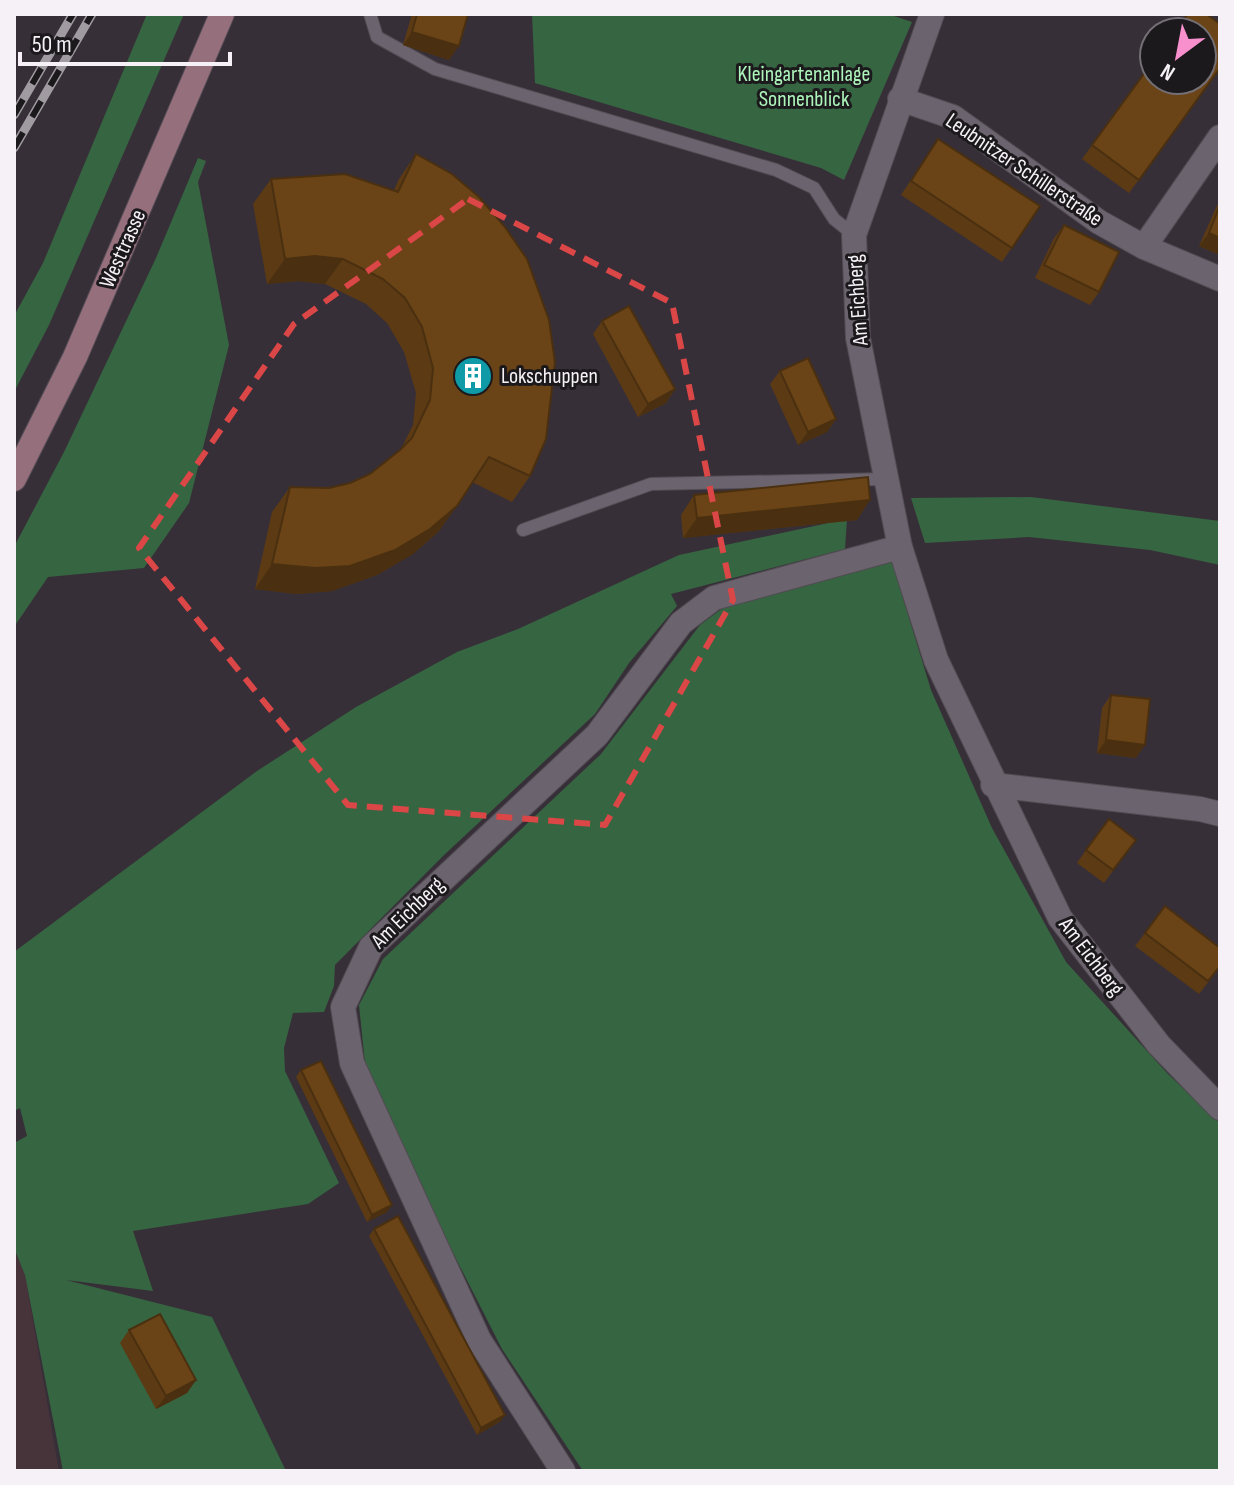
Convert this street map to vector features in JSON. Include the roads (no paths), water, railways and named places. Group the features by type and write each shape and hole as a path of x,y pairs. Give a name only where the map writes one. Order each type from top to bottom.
{"main road":[{"name":"Westtrasse","path":"14,479 100,302 222,14"}],"street":[{"name":"Am Eichberg","path":"932,14 854,235 858,338 900,547 936,660 993,785 1060,918 1159,1045 1220,1108"},
{"name":"Leubnitzer Schillerstraße","path":"900,99 953,117 1099,222 1144,247 1220,279"},
{"path":"1144,247 1220,137"},
{"name":"Am Eichberg","path":"563,1471 479,1340 352,1063 343,1007 371,947 597,735 681,623 714,598 900,547"},
{"path":"993,785 1200,809 1220,814"}],"lane":[{"path":"370,14 377,37 435,69 776,170 814,188 834,219 854,235"},
{"path":"523,530 651,484 886,479"}],"railway":[{"path":"14,115 73,14"},
{"path":"14,148 92,14"}],"place":[{"name":"Lokschuppen","path":"473,376"}],"park label":[{"name":"Kleingartenanlage Sonnenblick","path":"804,86"}]}
